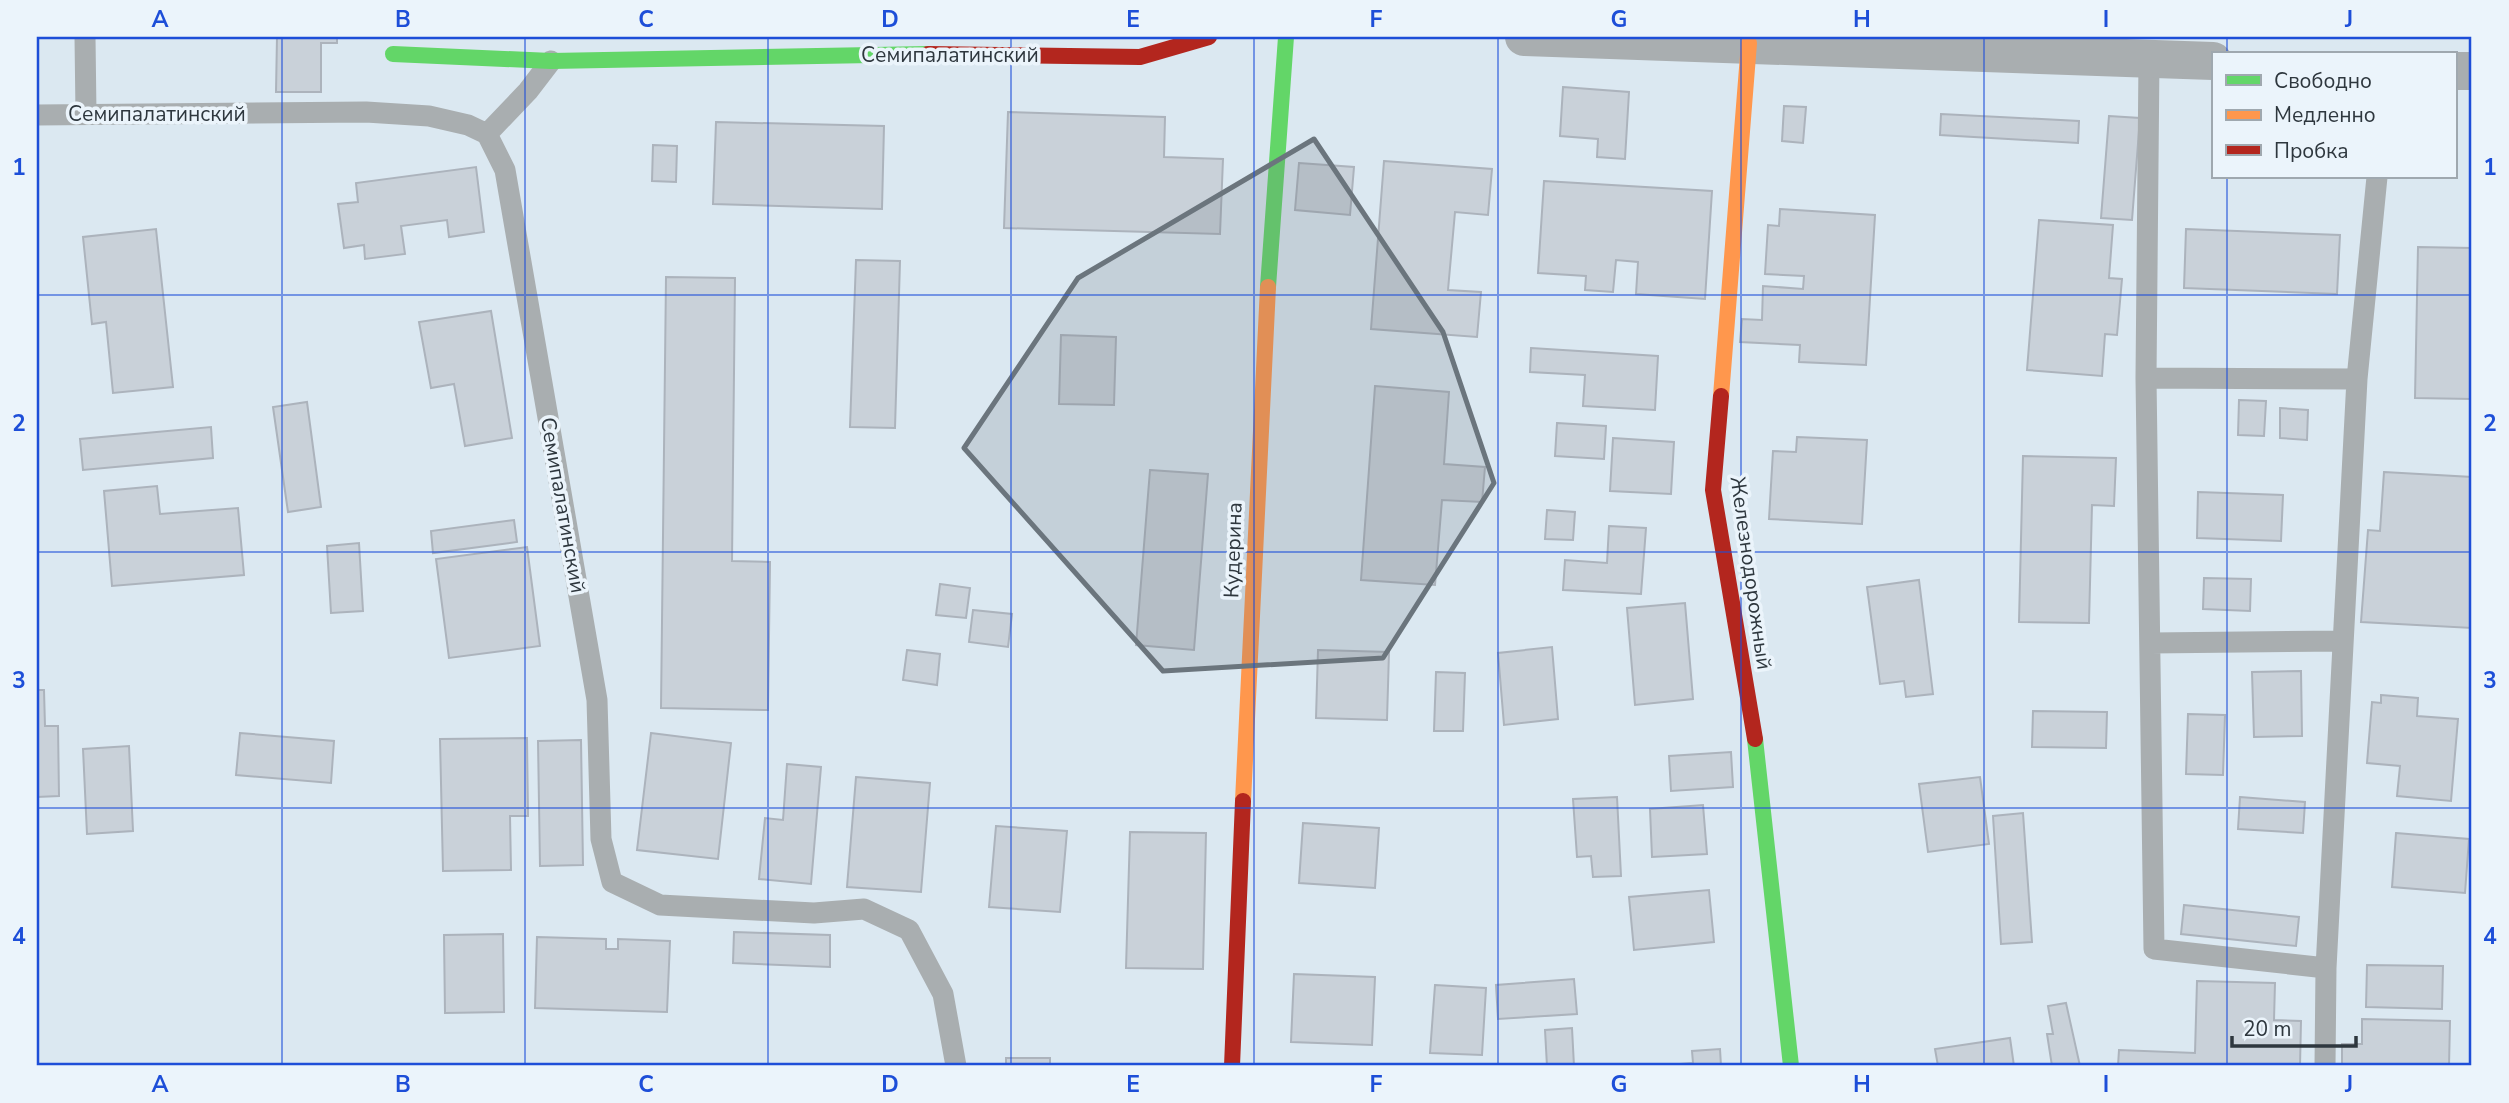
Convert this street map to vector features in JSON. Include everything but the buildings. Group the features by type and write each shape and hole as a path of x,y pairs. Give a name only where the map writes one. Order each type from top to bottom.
{"street":[{"name":"Семипалатинский","path":"393,54 551,61 962,53 1140,57 1209,37"},
{"name":"Кудерина","path":"1232,1066 1262,377 1286,37"},
{"path":"1524,37 2212,61"},
{"name":"Железнодорожный","path":"1749,43 1713,490 1757,753 1791,1066"}],"lane":[{"path":"85,37 86,114"},
{"path":"2149,59 2146,378 2154,949 2326,968"},
{"path":"487,134 528,91 551,61"},
{"name":"Семипалатинский","path":"37,115 366,112 429,116 468,125 487,134 506,170 597,700 601,839 612,882 660,905 814,912 864,909 909,929 943,994 956,1066"},
{"path":"2325,1066 2326,968 2357,379 2377,178"},
{"path":"2146,378 2357,379"},
{"path":"2151,643 2343,641"}],"highlighted area":[{"path":"1314,139 1443,332 1494,483 1383,658 1163,671 964,448 1078,278"}],"traffic: fast":[{"path":"1268,287 1286,37"},
{"path":"393,54 551,61 928,54"},
{"path":"1755,739 1791,1066"}],"traffic: slow":[{"path":"1721,396 1749,43"},
{"path":"1243,801 1268,287"}],"traffic: jam":[{"path":"928,54 1140,57 1209,37"},
{"path":"1721,396 1713,490 1755,739"},
{"path":"1232,1066 1243,801"}]}
